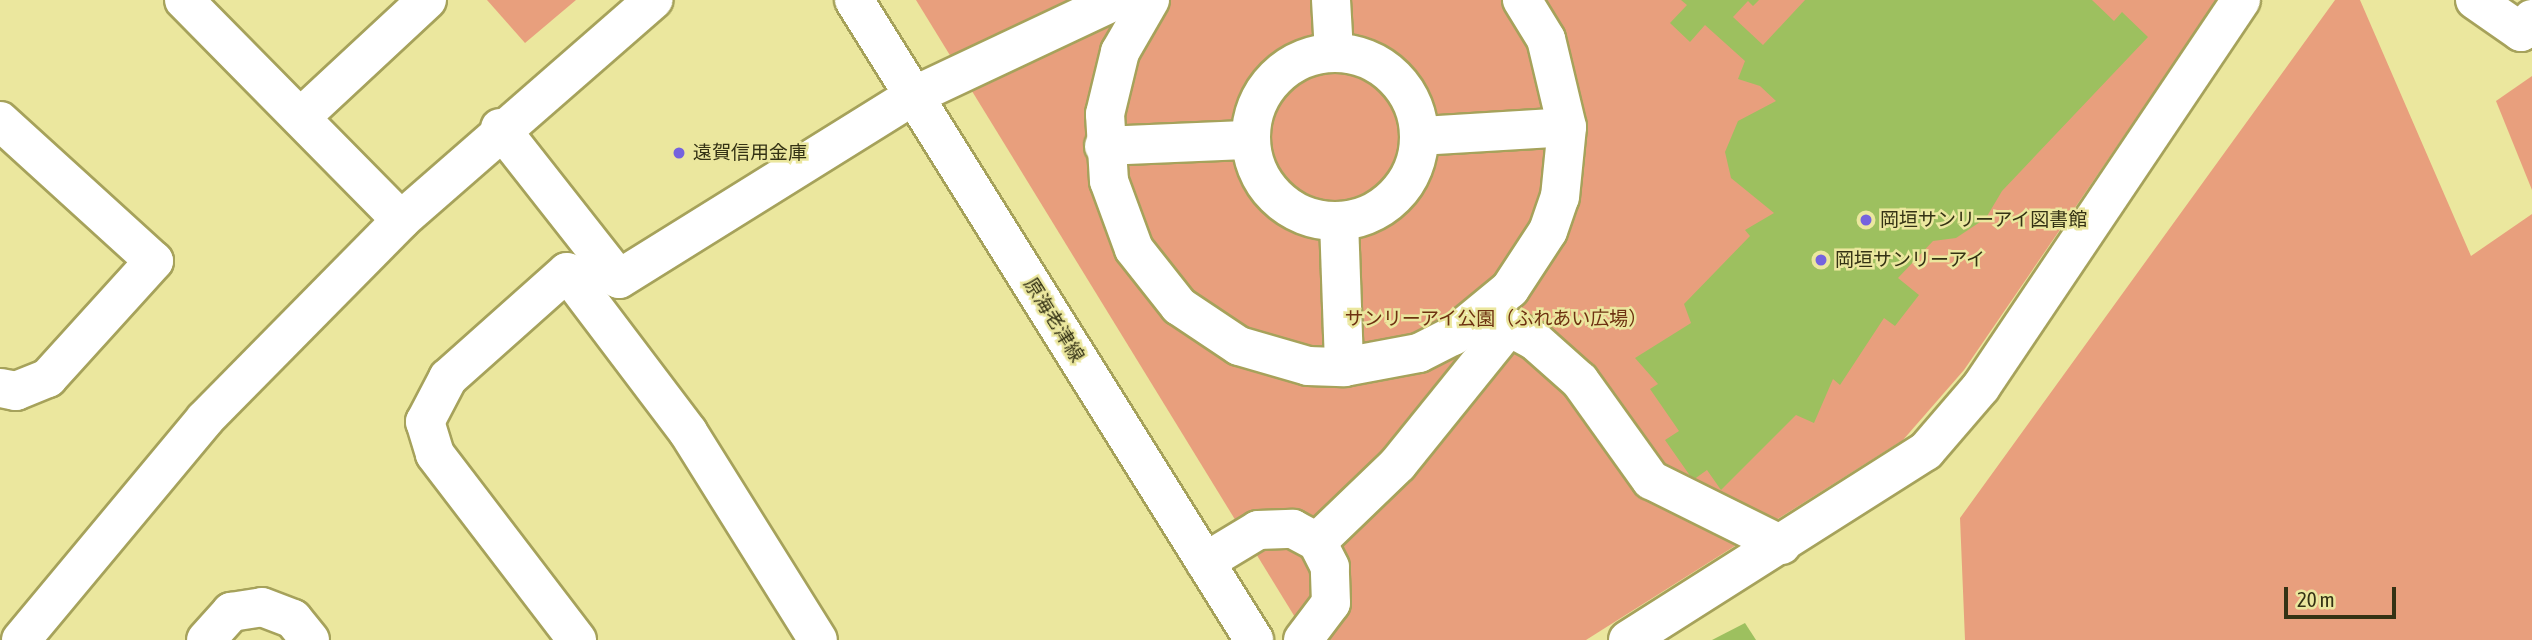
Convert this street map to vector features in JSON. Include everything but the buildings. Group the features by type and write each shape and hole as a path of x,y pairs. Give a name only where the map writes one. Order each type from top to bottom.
{"street":[{"path":"184,0 401,220"},
{"path":"301,117 426,0"},
{"path":"21,640 205,419 401,220 500,128 653,0"},
{"name":"原海老津線","path":"854,0 1254,640"},
{"path":"500,128 619,279 913,96 1117,0"},
{"path":"1150,0 1120,52 1104,146 1119,216 1154,279 1179,306 1239,346 1308,366 1344,367 1419,353 1495,322 1535,341 1580,381 1651,480 1782,545"},
{"path":"1331,0 1334,52"},
{"path":"1317,542 1398,464 1495,322 1548,230 1560,197 1567,127 1549,50 1522,0"},
{"path":"1628,640 1782,545 1926,451 1972,397 2241,0"},
{"path":"2475,0 2521,33 2532,19"},
{"path":"1334,52 1360,56 1394,77 1416,110 1421,136 1410,178 1397,195 1360,218 1339,221 1296,212 1278,199 1264,182 1251,140 1252,118 1274,79 1301,60 1334,52"},
{"path":"0,121 154,261 48,378 16,391 0,388"},
{"path":"1421,136 1567,127"},
{"path":"1104,146 1251,140"},
{"path":"1339,221 1344,367"},
{"path":"577,640 435,454 425,422 448,378 567,272 688,432 818,640"},
{"path":"1205,562 1258,530 1293,529 1317,542 1330,567 1331,603 1303,640"},
{"path":"206,640 231,612 262,607 293,619 310,640"}],"green space":[{"path":"487,0 576,0 525,43"},
{"name":"サンリーアイ公園（ふれあい広場）","path":"916,0 2217,0 1964,370 1903,440 1586,640 1309,640"},
{"path":"2335,0 2360,0 2471,256 2532,214 2532,640 1965,640 1960,518"},
{"path":"2532,76 2532,190 2496,101"}],"place":[{"name":"遠賀信用金庫","path":"679,153"},
{"name":"岡垣サンリーアイ図書館","path":"1866,220"},
{"name":"岡垣サンリーアイ","path":"1821,260"}]}
